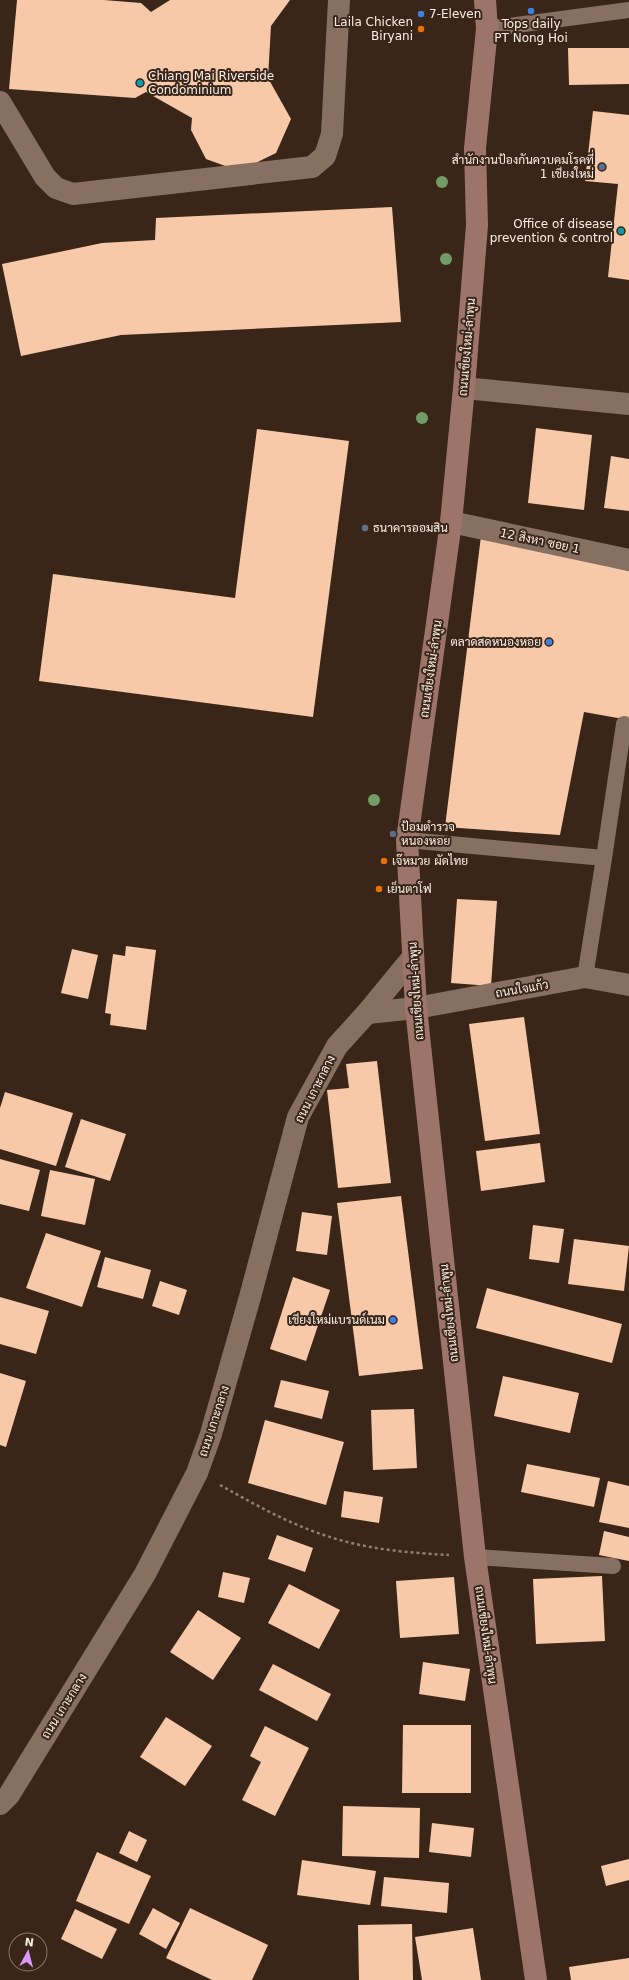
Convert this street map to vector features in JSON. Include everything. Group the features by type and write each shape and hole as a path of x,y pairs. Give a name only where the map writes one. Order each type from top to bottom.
{"main road":[{"name":"ถนนเชียงใหม่-ลำพูน","path":"485,0 487,29 474,148 477,225 464,388 451,522 407,840 416,1008 475,1557 536,1980"}],"street":[{"path":"0,102 45,177 56,188 73,194 312,167 325,156 332,134 339,0"},
{"path":"464,388 629,404"},
{"name":"12 สิงหา ซอย 1","path":"451,522 629,560"},
{"name":"ถนน เกาะกลาง","path":"0,1804 9,1795 145,1574 196,1473 211,1434 250,1297 298,1117 337,1046 414,957"},
{"name":"ถนนใจแก้ว","path":"416,1008 586,978 629,985"},
{"path":"367,1013 416,1008"}],"lane":[{"path":"487,29 629,10"},
{"path":"586,978 624,724"},
{"path":"407,840 604,858"},
{"path":"475,1557 613,1566"}],"path":[{"path":"196,1473 296,1525 327,1537 397,1550 475,1557"}],"building":[{"name":"Chiang Mai Riverside Condominium","path":"17,0 104,0 141,3 151,12 170,0 290,0 271,26 268,78 291,119 276,153 239,171 206,159 191,130 192,118 146,92 135,98 9,89"},
{"path":"568,48 629,48 629,84 569,85"},
{"name":"Office of disease prevention & control","path":"593,111 629,115 629,280 608,277 618,184 585,181"},
{"path":"392,207 401,322 121,335 21,356 2,264 102,243 155,240 156,218"},
{"path":"536,428 592,435 584,510 528,503"},
{"path":"257,429 349,441 313,717 39,681 53,574 235,598"},
{"path":"611,456 629,459 629,511 604,508"},
{"name":"ตลาดสดหนองหอย","path":"481,536 629,571 629,720 584,712 560,835 445,827"},
{"path":"457,899 497,901 491,986 451,983"},
{"path":"126,946 156,950 146,1030 110,1025 111,1014 105,1013 113,954 125,956"},
{"path":"72,949 98,955 88,999 61,993"},
{"path":"524,1017 540,1134 485,1141 469,1024"},
{"path":"377,1061 391,1183 338,1188 327,1090 349,1088 346,1064"},
{"path":"5,1092 73,1113 56,1166 0,1149 0,1108"},
{"path":"81,1119 126,1134 110,1181 65,1167"},
{"path":"540,1143 545,1182 481,1191 476,1151"},
{"path":"0,1159 40,1170 29,1211 0,1204"},
{"path":"50,1170 95,1179 85,1225 41,1216"},
{"path":"401,1196 423,1369 359,1376 337,1203"},
{"path":"302,1212 332,1216 327,1255 296,1251"},
{"path":"533,1225 564,1229 559,1263 529,1259"},
{"path":"46,1233 101,1251 82,1307 26,1288"},
{"path":"574,1239 629,1246 624,1291 568,1284"},
{"path":"105,1257 151,1270 143,1299 97,1287"},
{"path":"293,1277 330,1290 306,1361 270,1349"},
{"path":"160,1281 187,1290 179,1315 152,1306"},
{"path":"487,1288 622,1324 612,1363 476,1328"},
{"path":"0,1297 49,1311 36,1354 0,1344"},
{"path":"0,1373 26,1381 6,1447 0,1445"},
{"path":"503,1376 579,1393 570,1433 494,1416"},
{"path":"281,1380 329,1391 322,1419 274,1407"},
{"path":"414,1409 417,1468 373,1470 371,1410"},
{"path":"265,1420 344,1442 326,1505 248,1483"},
{"path":"527,1464 600,1478 594,1507 521,1492"},
{"path":"608,1481 629,1486 629,1528 599,1522"},
{"path":"344,1491 383,1497 379,1523 341,1517"},
{"path":"604,1531 629,1537 629,1561 599,1555"},
{"path":"277,1535 313,1548 305,1572 268,1559"},
{"path":"223,1572 250,1578 244,1603 218,1597"},
{"path":"602,1576 605,1641 536,1644 533,1579"},
{"path":"454,1577 459,1634 400,1638 396,1581"},
{"path":"289,1584 340,1610 319,1649 268,1623"},
{"path":"198,1610 241,1638 213,1680 170,1652"},
{"path":"423,1662 470,1669 465,1701 419,1694"},
{"path":"273,1664 331,1694 317,1721 259,1690"},
{"path":"166,1717 212,1746 185,1786 140,1757"},
{"path":"403,1725 471,1725 471,1793 402,1793"},
{"path":"265,1726 309,1748 275,1816 242,1800 261,1762 250,1756"},
{"path":"343,1806 420,1808 419,1858 342,1856"},
{"path":"432,1823 474,1828 471,1857 429,1852"},
{"path":"129,1831 147,1840 137,1862 119,1853"},
{"path":"97,1852 151,1876 129,1924 76,1901"},
{"path":"629,1859 629,1880 606,1886 601,1866"},
{"path":"302,1860 376,1871 370,1905 297,1895"},
{"path":"384,1877 449,1883 447,1913 381,1906"},
{"path":"153,1908 180,1923 166,1949 139,1934"},
{"path":"190,1908 268,1945 252,1980 212,1980 166,1958"},
{"path":"75,1909 117,1929 102,1959 61,1939"},
{"path":"412,1924 413,1980 359,1980 358,1925"},
{"path":"473,1928 481,1980 422,1980 415,1937"},
{"path":"629,1958 629,1980 571,1980 569,1967"}],"place":[{"name":"Tops daily PT Nong Hoi","path":"531,11"},
{"name":"7-Eleven","path":"421,14"},
{"name":"Laila Chicken Biryani","path":"421,29"},
{"name":"Chiang Mai Riverside Condominium","path":"140,83"},
{"name":"สำนักงานป้องกันควบคุมโรคที่ 1 เชียงใหม่","path":"602,167"},
{"name":"Office of disease prevention & control","path":"621,231"},
{"name":"ธนาคารออมสิน","path":"365,528"},
{"name":"ตลาดสดหนองหอย","path":"549,642"},
{"name":"ป้อมตำรวจ หนองหอย","path":"393,834"},
{"name":"เจ๊หมวย ผัดไทย","path":"384,861"},
{"name":"เย็นตาโฟ","path":"379,889"},
{"name":"เชียงใหม่แบรนด์เนม","path":"393,1320"}]}
